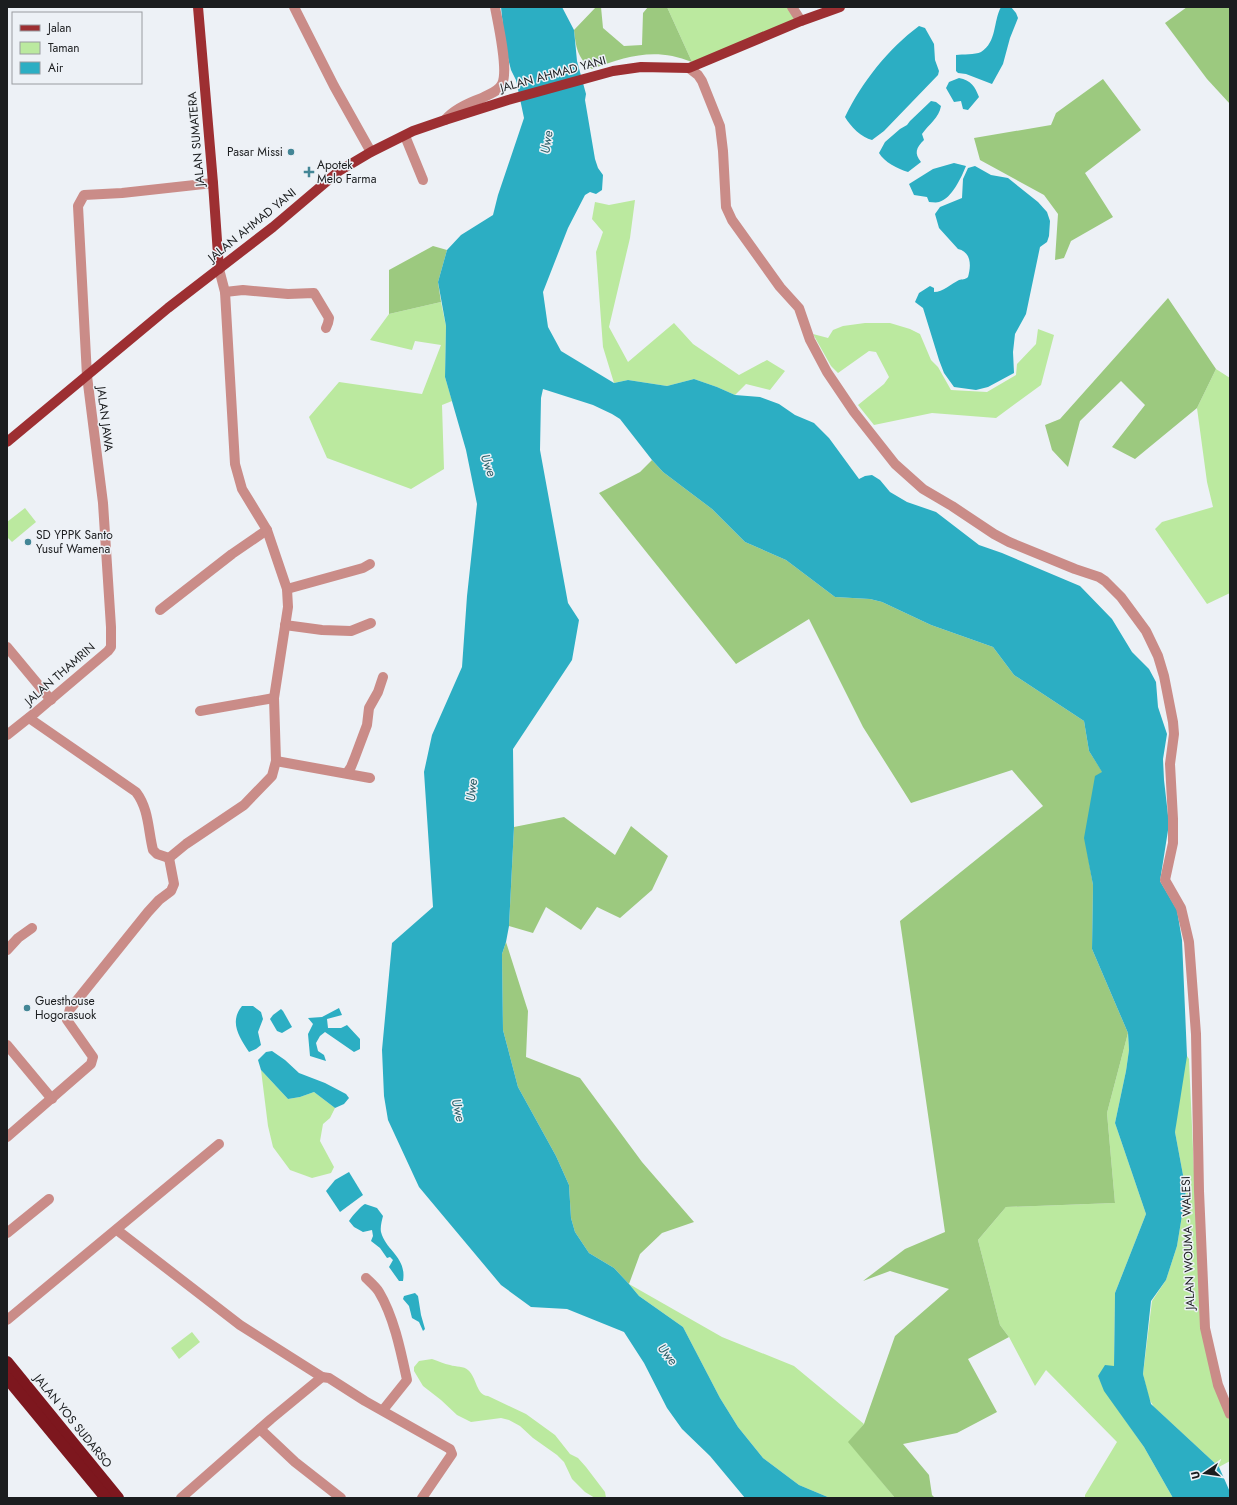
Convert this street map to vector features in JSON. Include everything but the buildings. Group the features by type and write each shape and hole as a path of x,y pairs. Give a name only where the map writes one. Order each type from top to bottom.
{"highway":[{"name":"JALAN YOS SUDARSO","path":"7,1362 60,1434 110,1496"},
{"name":"JALAN YOS SUDARSO","path":"7,1378 60,1434"}],"main road":[{"name":"JALAN SUMATERA","path":"198,7 219,269"},
{"path":"689,68 801,21 840,7"},
{"name":"JALAN AHMAD YANI","path":"7,442 168,308 219,269 339,172 371,152 445,120 508,100 613,71 641,67 689,68"}],"street":[{"path":"295,7 334,86 371,152"},
{"path":"445,120 450,114 461,107 495,92 502,84 505,70 496,7"},
{"path":"792,7 801,21"},
{"name":"JALAN WOUMA - WALESI","path":"689,68 698,74 720,126 726,206 732,220 780,287 799,308 810,340 827,372 854,412 895,464 923,489 994,534 1075,569 1099,577 1105,581 1122,597 1146,631 1158,656 1167,685 1174,734 1170,764 1174,819 1173,843 1165,880 1181,908 1189,942 1196,1034 1199,1191 1205,1328 1218,1385 1230,1414"},
{"path":"405,136 423,180"},
{"name":"JALAN JAWA","path":"111,647 103,503 87,376 78,206 84,195 122,193 213,183"},
{"path":"169,858 244,805 272,776 276,761 274,698 288,606 287,589 267,530 242,489 235,464 225,292 219,269"},
{"path":"225,292 243,290 288,294 314,293 329,318 326,328"},
{"path":"160,610 232,554 267,530"},
{"path":"287,589 363,568 370,564"},
{"path":"285,625 322,630 351,631 371,623"},
{"path":"7,647 51,700"},
{"name":"JALAN THAMRIN","path":"7,735 51,700 111,647"},
{"path":"347,773 353,762 367,725 369,708 378,692 383,677"},
{"path":"200,711 274,698"},
{"path":"29,718 136,792 142,799 146,811 153,850 157,854 169,858"},
{"path":"276,761 370,778"},
{"path":"7,1137 91,1064 93,1057 67,1020 70,1009 148,912 159,900 172,891 174,884 169,858"},
{"path":"7,950 18,938 32,928"},
{"path":"7,1044 52,1099"},
{"path":"7,1320 219,1144"},
{"path":"7,1233 49,1199"},
{"path":"116,1230 240,1325 322,1377 329,1378 365,1401 450,1449 452,1454 422,1498"},
{"path":"366,1278 379,1291 392,1322 407,1380 383,1410"},
{"path":"181,1498 322,1377"},
{"path":"260,1429 295,1462 341,1498"}],"green space":[{"path":"596,7 601,7 603,28 624,46 642,45 643,13 648,7 667,7 692,62 679,57 653,54 629,57 592,69 583,61 578,52 574,30"},
{"path":"667,7 789,7 797,20 692,62"},
{"path":"1187,7 1230,7 1230,104 1207,79 1165,23"},
{"path":"1103,79 1141,130 1085,173 1113,217 1071,241 1064,258 1055,260 1058,214 1044,195 980,160 974,138 1051,125 1056,113"},
{"path":"635,200 630,238 609,327 628,362 674,323 693,344 739,375 767,360 785,371 770,390 746,384 735,395 694,379 667,386 628,380 614,383 603,347 596,252 603,232 592,219 595,202 609,205"},
{"path":"433,246 447,250 438,282 441,302 389,314 389,270"},
{"path":"1168,298 1216,369 1197,408 1135,459 1112,447 1145,405 1121,381 1080,421 1068,467 1052,450 1045,425 1060,419"},
{"path":"441,302 446,326 445,377 452,401 442,405 444,469 411,489 327,458 309,417 339,382 422,394 441,345 415,341 412,350 370,340 389,314"},
{"path":"865,323 890,323 910,329 920,334 931,360 938,367 951,390 987,392 1016,375 1017,364 1036,344 1038,329 1054,335 1041,385 996,418 932,413 874,425 858,405 884,384 889,377 876,352 869,351 838,373 831,366 813,334 828,338 833,330 843,326"},
{"path":"1216,369 1230,378 1230,593 1207,604 1155,529 1162,522 1213,507 1207,482 1197,408"},
{"path":"652,460 663,472 712,509 745,542 786,560 835,597 870,599 882,602 931,625 993,647 1014,675 1084,721 1089,751 1103,773 1085,838 1093,885 1092,949 1128,1033 1107,1113 1115,1203 1006,1207 978,1240 1000,1325 1009,1337 968,1359 997,1412 957,1433 903,1444 929,1475 932,1495 935,1498 895,1498 848,1442 864,1424 895,1336 949,1289 890,1271 863,1281 905,1249 945,1232 900,921 1043,806 1012,770 911,803 863,727 809,619 736,664 599,493 640,472"},
{"path":"25,508 36,522 12,542 7,537 7,522"},
{"path":"564,817 615,855 631,826 668,856 652,890 620,918 597,907 581,930 546,907 533,933 509,926 514,827"},
{"path":"506,942 528,1011 526,1057 580,1078 642,1162 694,1222 662,1233 640,1254 629,1284 614,1268 589,1253 575,1232 571,1218 569,1185 556,1156 518,1087 503,1030 502,954"},
{"path":"1128,1033 1129,1050 1126,1071 1115,1123 1146,1214 1115,1293 1114,1366 1098,1376 1105,1391 1144,1447 1173,1498 1085,1498 1085,1495 1117,1442 1046,1370 1035,1386 1009,1337 1000,1325 978,1240 1006,1207 1115,1203 1107,1113"},
{"path":"1180,1054 1187,1056 1189,1059 1195,1194 1205,1328 1220,1401 1230,1421 1230,1461 1219,1467 1154,1407 1149,1399 1143,1374 1152,1301 1166,1280 1177,1246 1186,1191 1175,1132"},
{"path":"261,1070 288,1099 314,1092 335,1108 330,1118 323,1124 320,1141 334,1167 331,1173 312,1178 290,1170 273,1147 268,1126"},
{"path":"629,1284 722,1337 794,1366 864,1424 849,1442 895,1498 830,1498 799,1485 763,1458 738,1427 720,1398 683,1327 639,1296"},
{"path":"192,1332 200,1342 179,1359 171,1348"},
{"path":"432,1359 448,1365 466,1369 471,1373 481,1393 526,1414 555,1435 570,1454 578,1458 586,1467 605,1492 606,1498 595,1498 585,1492 572,1479 564,1462 520,1426 509,1420 501,1418 471,1422 457,1415 423,1386 414,1371 414,1367 419,1361"}],"water":[{"name":"Uwe","path":"501,7 562,7 574,30 577,61 586,94 585,100 595,159 598,168 603,175 602,190 596,194 590,192 585,195 568,228 543,292 548,327 561,351 614,383 628,380 667,386 694,379 735,395 760,397 779,404 795,415 814,423 829,438 859,479 872,475 880,480 890,492 907,502 936,512 979,545 1002,553 1080,586 1112,619 1132,652 1149,669 1156,682 1158,707 1167,734 1163,759 1169,824 1160,881 1177,910 1182,940 1187,1056 1175,1132 1186,1191 1177,1246 1166,1280 1151,1301 1143,1374 1151,1404 1219,1467 1230,1492 1230,1498 1173,1498 1144,1447 1104,1391 1098,1376 1105,1365 1114,1366 1115,1293 1146,1214 1115,1123 1126,1071 1129,1050 1128,1033 1092,949 1093,885 1084,838 1095,776 1102,772 1089,751 1084,721 1014,675 993,647 931,625 882,602 870,599 835,597 786,560 745,542 712,509 663,472 620,419 593,405 543,389 541,398 540,450 568,603 579,620 572,660 513,749 514,827 509,926 502,954 503,1030 518,1087 556,1156 569,1185 571,1218 575,1232 589,1253 614,1268 639,1296 683,1327 720,1398 738,1427 763,1458 799,1485 830,1498 745,1498 710,1456 682,1429 667,1408 644,1363 624,1332 567,1309 531,1307 501,1285 419,1187 388,1120 384,1096 382,1050 392,943 433,907 424,772 432,735 462,667 467,596 477,504 466,450 445,377 446,326 438,282 447,250 461,235 493,215 498,195 524,118 516,80 511,70 505,46"},
{"path":"1001,7 1011,7 1018,18 1010,38 1003,64 992,84 966,74 958,73 956,71 956,55 978,53 986,48 990,43"},
{"path":"919,26 925,28 934,44 935,60 939,71 938,75 884,131 872,140 868,139 857,131 845,117 859,91 877,67 897,45"},
{"path":"959,78 970,82 979,97 968,110 963,109 961,101 954,102 946,88 949,82"},
{"path":"931,101 936,102 941,106 936,117 922,134 924,140 917,151 917,156 921,162 908,172 892,165 879,153 885,142 907,125"},
{"path":"954,163 966,166 956,187 944,200 939,202 929,202 927,197 914,195 909,184 933,169"},
{"path":"975,166 991,175 1008,178 1038,202 1047,212 1050,221 1047,242 1040,247 1026,314 1015,334 1013,352 1014,373 988,387 976,390 954,387 944,373 923,308 915,302 919,293 930,286 934,288 934,292 937,292 959,280 968,277 970,265 966,253 958,249 939,228 935,214 940,207 962,198 963,179 968,168"},
{"path":"242,1006 253,1006 261,1012 263,1019 258,1032 261,1045 249,1052 239,1035 236,1024 238,1012"},
{"path":"339,1008 342,1015 327,1019 328,1028 341,1028 347,1025 360,1039 360,1049 354,1052 325,1032 320,1036 316,1043 318,1051 324,1055 326,1061 310,1056 308,1034 313,1024 308,1018 322,1017"},
{"path":"281,1009 292,1027 282,1033 277,1031 270,1019"},
{"path":"272,1051 285,1060 299,1073 325,1083 346,1094 349,1098 344,1104 335,1108 314,1092 288,1099 261,1070 258,1060 266,1052"},
{"path":"349,1172 363,1195 340,1212 326,1191 335,1180"},
{"path":"365,1204 377,1208 383,1216 381,1232 387,1244 402,1266 403,1281 399,1281 389,1267 393,1260 390,1257 387,1258 380,1248 371,1241 373,1236 372,1230 363,1232 354,1227 349,1221"},
{"path":"415,1293 418,1296 425,1329 423,1331 419,1322 412,1318 409,1306 403,1299 404,1296"}],"place":[{"name":"Pasar Missi","path":"291,152"},
{"name":"Apotek Melo Farma","path":"309,172"},
{"name":"SD YPPK Santo Yusuf Wamena","path":"28,542"},
{"name":"Guesthouse Hogorasuok","path":"27,1008"}]}
